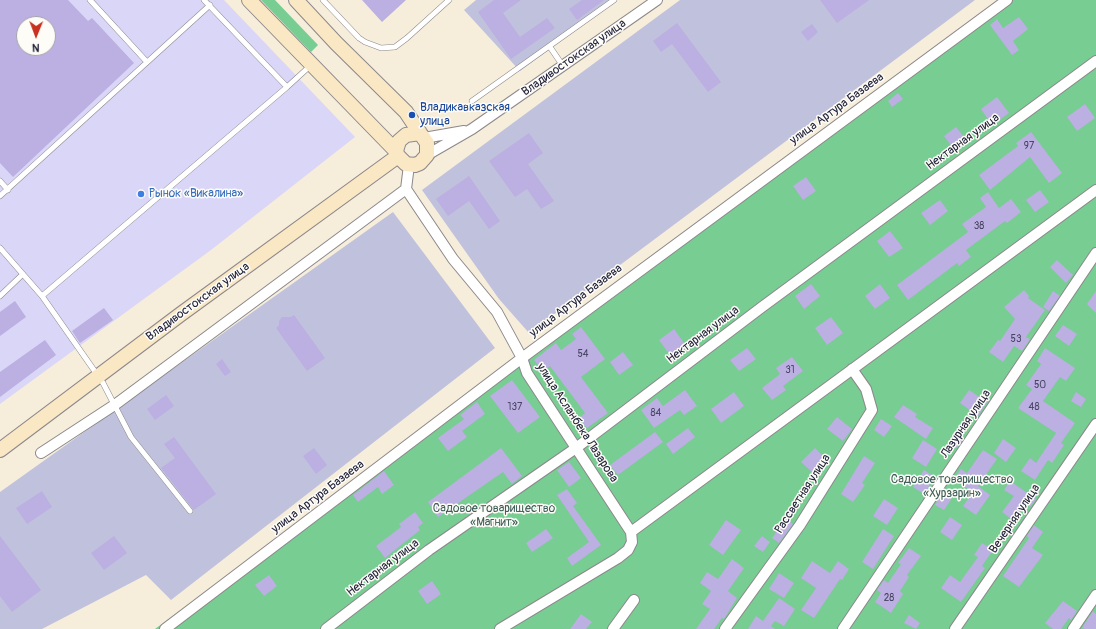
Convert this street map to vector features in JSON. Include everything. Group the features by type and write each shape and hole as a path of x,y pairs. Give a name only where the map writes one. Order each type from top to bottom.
{"main road":[{"path":"249,0 401,157"},
{"path":"296,0 336,43 406,112 427,142 427,155"},
{"name":"Владивостокская улица","path":"401,157 399,141 403,136 409,134 422,135"},
{"name":"Владивостокская улица","path":"401,157 420,163 427,155"},
{"name":"Владивостокская улица","path":"0,450 97,376 401,157"}],"street":[{"name":"Владивостокская улица","path":"427,155 472,130 657,0"},
{"name":"улица Артура Базаева","path":"165,629 522,358 1006,0"},
{"name":"Нектарная улица","path":"326,629 429,550 576,448 769,302 1096,61"},
{"name":"Владивостокская улица","path":"422,135 472,130"},
{"path":"41,453 116,404 406,189 401,157"},
{"name":"улица Асланбека Лазарова","path":"406,189 453,259 497,312 522,358 527,373 631,532"},
{"path":"500,629 618,558 628,550 632,542 631,532 1096,190"},
{"name":"Лазурная улица","path":"843,629 1096,253"},
{"name":"Рассветная улица","path":"726,629 800,525 872,410 866,389 852,369"},
{"name":"Вечерняя улица","path":"955,629 1096,424"},
{"path":"1073,629 1096,595"},
{"path":"613,629 634,600"}],"lane":[{"path":"90,0 148,62"},
{"path":"204,0 287,87"},
{"path":"323,0 359,38 381,48 395,46 407,38 449,0"},
{"path":"472,101 550,47 614,0"},
{"path":"0,196 210,5"},
{"path":"550,47 563,66"},
{"path":"42,296 312,65"},
{"path":"0,181 8,190"},
{"path":"0,248 42,296 116,404 131,437 190,511"},
{"path":"0,296 23,274"}],"shaded area":[{"name":"Рынок «Викалина»","path":"0,0 224,0 355,137 211,250 0,404"},
{"path":"476,0 617,0 520,71 464,10"},
{"path":"680,0 975,0 529,333 499,299 422,190"},
{"path":"393,212 495,348 171,600 146,575 42,629 0,629 0,492"}],"green space":[{"path":"261,0 275,0 318,45 311,52"},
{"name":"Садовое товарищество «Магнит»","path":"1000,0 1096,0 1096,629 155,629"}],"building":[{"path":"0,0 68,0 88,21 92,18 134,63 13,177 0,163"},
{"path":"362,0 406,0 382,22"},
{"path":"494,0 521,0 503,13 520,37 547,18 555,28 511,59 478,12"},
{"path":"582,0 604,0 577,20 569,9"},
{"path":"820,0 869,0 837,23"},
{"path":"1019,17 1028,29 1013,41 1019,50 1012,55 990,25 997,19 1003,28"},
{"path":"677,23 721,82 708,92 672,44 661,52 653,41"},
{"path":"812,24 818,32 808,41 801,32"},
{"path":"898,93 903,99 892,107 888,101"},
{"path":"997,97 1009,113 992,125 981,109"},
{"path":"1085,104 1095,118 1077,131 1067,117"},
{"path":"956,127 965,138 952,147 944,136"},
{"path":"1031,132 1062,173 1049,183 1030,157 990,190 979,175 1018,146 1016,143"},
{"path":"529,133 543,153 528,164 554,201 541,209 527,189 515,197 489,161"},
{"path":"469,176 500,221 489,229 469,201 448,216 436,199"},
{"path":"806,177 816,191 803,200 793,186"},
{"path":"1040,190 1049,202 1035,212 1026,200"},
{"path":"988,192 999,208 1011,199 1021,212 1007,223 1005,221 966,250 971,257 959,266 957,263 908,300 897,285 968,232 962,224 986,207 980,198"},
{"path":"940,200 948,211 930,225 921,213"},
{"path":"890,231 903,248 889,257 877,241"},
{"path":"1057,260 1073,275 1066,283 1050,267"},
{"path":"811,284 820,296 804,309 795,296"},
{"path":"880,284 890,298 875,309 865,296"},
{"path":"1024,290 1029,296 1028,298 1045,310 1026,337 1030,339 1022,351 1014,346 1003,362 989,352 998,340 1000,341 1015,319 1004,307"},
{"path":"1053,291 1060,296 1049,311 1043,307"},
{"path":"1096,291 1096,313 1087,304"},
{"path":"15,301 26,317 0,336 0,312"},
{"path":"104,308 113,320 80,343 72,331"},
{"path":"294,315 325,358 307,371 276,328 282,317 291,317"},
{"path":"831,317 843,333 827,345 815,328"},
{"path":"1063,325 1077,334 1069,346 1055,336"},
{"path":"581,327 605,359 581,377 608,413 587,428 579,418 585,413 550,366 543,371 534,360 556,343 561,350 576,339 572,334"},
{"path":"674,329 687,347 672,358 659,340"},
{"path":"45,340 56,355 0,397 0,372"},
{"path":"747,348 756,359 739,371 730,360"},
{"path":"1045,348 1075,368 1066,381 1060,377 1043,401 1075,423 1061,443 1064,445 1052,463 1048,460 1035,480 1021,471 1030,458 1036,463 1056,433 1018,408 1032,389 1026,385 1041,364 1037,361"},
{"path":"623,352 633,365 619,375 610,362"},
{"path":"792,357 803,371 783,386 786,390 772,400 762,388 780,374 776,368"},
{"path":"222,359 231,372 225,376 216,364"},
{"path":"512,380 540,417 518,433 490,396"},
{"path":"685,390 697,406 684,415 680,410 654,428 641,410 657,398 663,406"},
{"path":"969,390 987,402 978,416 960,403"},
{"path":"734,392 744,406 721,423 711,409"},
{"path":"1076,392 1086,399 1081,407 1071,401"},
{"path":"166,395 174,406 155,420 147,409"},
{"path":"477,402 485,414 462,431 467,437 448,451 438,438 464,419 460,415"},
{"path":"903,405 917,414 915,417 933,428 926,439 894,417"},
{"path":"837,417 852,429 843,441 827,429"},
{"path":"881,419 892,426 884,437 874,430"},
{"path":"688,428 695,437 673,454 666,444"},
{"path":"655,432 663,442 618,475 610,465"},
{"path":"957,434 964,438 957,448 950,444"},
{"path":"174,437 216,494 194,510 161,468 175,458 164,444"},
{"path":"1003,439 1016,448 1006,462 994,453"},
{"path":"923,440 937,449 926,467 912,458"},
{"path":"314,448 327,465 316,474 303,456"},
{"path":"501,448 522,476 512,484 503,472 438,517 428,502"},
{"path":"815,448 827,460 814,474 801,462"},
{"path":"983,450 997,459 978,486 990,495 976,515 963,506 973,492 954,479 961,469 967,473"},
{"path":"864,456 875,463 862,483 865,485 853,502 841,494"},
{"path":"569,462 581,478 569,487 557,470"},
{"path":"924,470 935,477 924,494 913,487"},
{"path":"384,471 394,485 382,494 378,487 358,502 353,495"},
{"path":"1010,481 1036,499 1030,507 1026,504 1014,521 1002,512 1014,496 1004,490"},
{"path":"567,489 577,503 573,506 601,545 572,566 567,558 589,542 557,495"},
{"path":"42,491 52,507 27,524 16,508"},
{"path":"943,492 952,498 944,510 935,505"},
{"path":"884,499 898,508 887,525 873,516"},
{"path":"415,512 423,523 418,527 420,530 385,558 376,546 401,527 399,524"},
{"path":"950,517 962,525 952,540 940,532"},
{"path":"786,519 793,524 779,543 772,538"},
{"path":"726,520 741,530 723,555 709,545"},
{"path":"1034,525 1043,532 1032,548 1043,555 1019,587 1003,576 1029,538 1027,536"},
{"path":"546,529 553,538 532,552 526,543"},
{"path":"883,529 894,536 873,569 862,562"},
{"path":"0,536 41,590 12,612 0,596"},
{"path":"114,536 127,553 104,570 91,553"},
{"path":"762,536 770,542 763,552 754,546"},
{"path":"982,543 993,550 982,566 985,568 961,602 941,588 950,575 960,582 978,557 974,555"},
{"path":"909,548 921,556 907,575 909,577 900,591 903,594 891,613 875,602 881,593 877,590 884,580 888,583 901,564 898,563"},
{"path":"732,559 744,568 728,591 737,598 724,619 722,618 714,629 696,629 710,609 702,604 711,591 700,583 707,572 718,579"},
{"path":"812,561 830,573 838,561 849,569 842,580 840,579 814,618 801,610 816,588 801,578"},
{"path":"779,573 794,583 784,598 769,589"},
{"path":"269,575 277,586 264,596 255,585"},
{"path":"432,581 441,594 427,604 418,591"},
{"path":"779,598 795,609 784,626 775,621 771,626 775,629 748,629 756,616 763,621"},
{"path":"1063,601 1077,611 1071,620 1069,618 1061,629 1053,629 1045,623"},
{"path":"1093,611 1096,614 1096,629 1082,628"},
{"path":"581,614 592,622 586,629 570,629"},
{"path":"909,615 920,623 916,629 904,623"}],"place":[{"name":"Владикавказская улица","path":"412,115"},
{"name":"Рынок «Викалина»","path":"141,194"}],"park label":[{"name":"Садовое товарищество «Хурзарин»","path":"952,487"}]}
